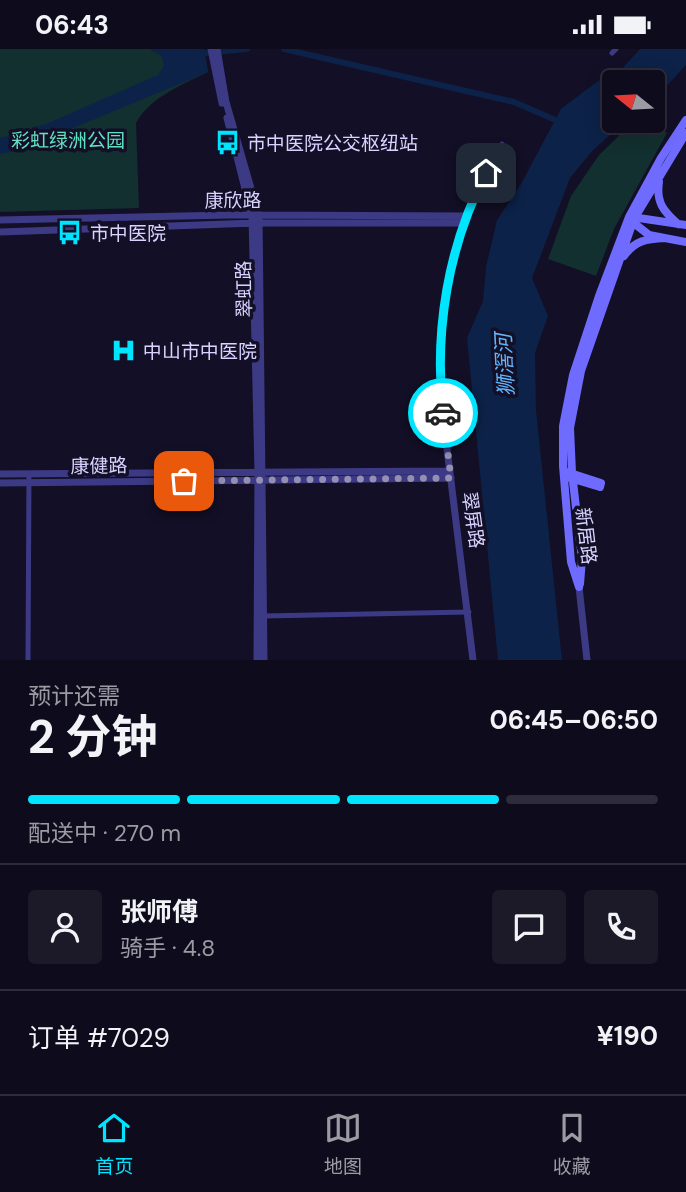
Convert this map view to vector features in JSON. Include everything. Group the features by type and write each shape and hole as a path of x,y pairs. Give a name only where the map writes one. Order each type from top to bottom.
{"main road":[{"name":"新居路","path":"579,587 582,559 563,426 573,375 599,296 632,219 661,158 686,120"},
{"name":"新居路","path":"568,475 570,428 581,370 632,219 686,133"},
{"path":"662,173 658,196 660,206 679,224"},
{"path":"632,219 679,224"},
{"path":"632,219 649,235 686,242"},
{"path":"669,239 669,230 679,224"},
{"path":"614,274 633,244 643,240 669,239"}],"street":[{"name":"翠虹路","path":"211,49 255,219 264,660"},
{"name":"翠虹路","path":"217,49 217,71"},
{"name":"翠屏路","path":"473,660 442,398 441,338 449,278 465,219 502,144"},
{"name":"康欣路","path":"0,232 255,219"},
{"name":"康欣路","path":"0,220 465,219"},
{"name":"康健路","path":"0,474 451,475"},
{"path":"28,660 29,474"},
{"name":"翠虹路","path":"257,660 261,476"},
{"name":"康健路","path":"0,483 261,476"},
{"path":"579,587 587,660"},
{"path":"263,616 469,612"}],"green space":[{"name":"彩虹绿洲公园","path":"0,49 204,49 208,72 158,99 136,123 139,208 0,212"},
{"path":"622,133 667,133 614,229 596,276 548,259 571,196 599,155"}],"water":[{"path":"149,49 204,49 208,72 20,150 0,154 0,138 31,131 33,127 44,125 158,75 164,66 162,56"},
{"path":"640,49 686,49 686,65 665,88 665,70 621,70"},
{"name":"狮滘河","path":"602,79 602,133 612,133 593,150 570,178 532,278 548,316 535,353 536,410 562,660 498,660 467,338 483,301 486,267 497,220 521,184 561,109"}],"waterway":[{"path":"205,53 247,49"},
{"path":"284,49 514,102 560,122"}],"way so far":[{"path":"184,481 451,478 443,413"}],"place":[{"name":"市中医院公交枢纽站","path":"227,143"},
{"name":"市中医院","path":"70,233"},
{"name":"中山市中医院","path":"123,351"}],"route":[{"path":"443,413 441,348 447,288 460,233 486,173"}]}
